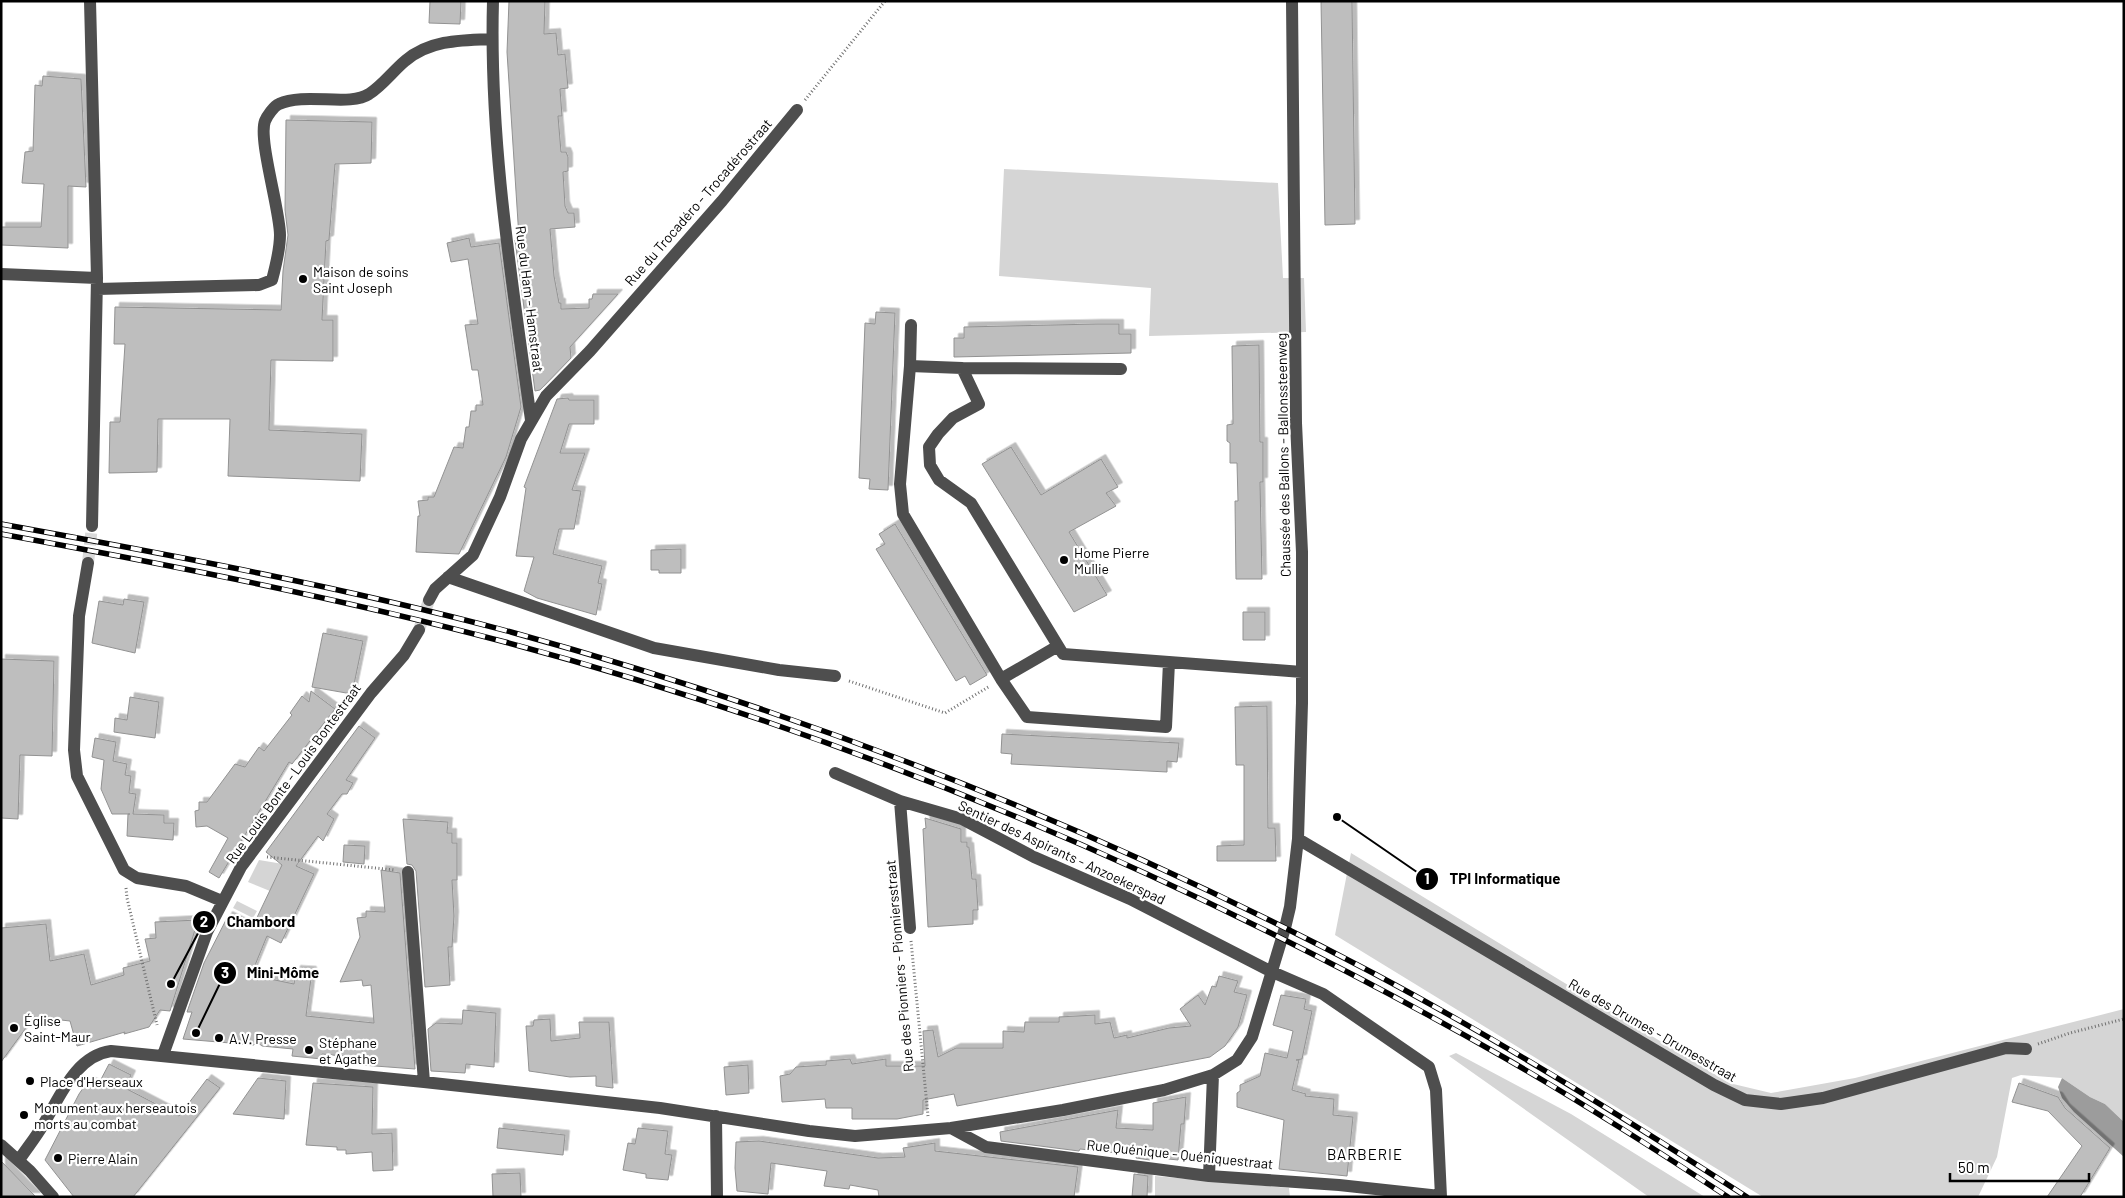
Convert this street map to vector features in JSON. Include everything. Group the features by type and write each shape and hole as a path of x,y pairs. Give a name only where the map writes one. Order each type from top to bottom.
{"street":[{"path":"90,1 97,283 92,526"},
{"name":"Rue du Ham - Hamstraat","path":"493,1 492,39 497,165 530,420"},
{"name":"Chaussée des Ballons - Ballonssteenweg","path":"19,1160 38,1133 66,1086 88,1059 102,1052 111,1051 424,1082 716,1116 809,1131 855,1136 951,1128 1063,1110 1164,1090 1213,1075 1238,1060 1252,1037 1290,907 1298,838 1302,672 1302,552 1296,423 1292,1"},
{"path":"1,274 97,283 259,285 272,280 277,262 280,234 265,144 264,122 276,105 295,98 355,98 368,95 407,59 423,48 449,42 492,39"},
{"name":"Rue du Trocadéro - Trocadérostraat","path":"530,420 546,396 590,351 722,201 797,110"},
{"path":"911,325 910,366 900,484 903,514 1001,680 1027,717 1166,727 1169,662"},
{"path":"910,366 1121,369"},
{"path":"962,368 979,404 953,418 938,434 929,447 930,464 940,480 971,503 1063,654 1302,672"},
{"path":"429,600 435,589 473,555 500,497 521,438 530,420"},
{"path":"88,563 79,616 74,750 77,776 124,870 137,878 186,886 222,901"},
{"path":"448,577 654,648 779,670 835,676"},
{"name":"Rue Louis Bonte - Louis Bontestraat","path":"164,1055 207,932 222,901 248,856 371,693 404,655 419,630"},
{"path":"1001,680 1058,646"},
{"name":"Sentier des Aspirants - Anzoekerspad","path":"835,773 900,801 962,819 1034,857 1130,899 1270,971"},
{"name":"Rue des Pionniers - Pionniersstraat","path":"900,801 910,928"},
{"name":"Rue des Drumes - Drumesstraat","path":"1298,838 1714,1085 1745,1100 1782,1104 1823,1098 2006,1048 2026,1049"},
{"path":"408,872 424,1082"},
{"name":"Rue Quénique - Quéniquestraat","path":"951,1128 986,1147 1209,1176 1338,1185 1440,1196 1436,1090 1429,1067 1323,994 1270,971"},
{"path":"1209,1176 1213,1075"},
{"path":"716,1116 717,1197"},
{"path":"1,1145 19,1160 53,1197"}],"path":[{"path":"797,110 885,1"},
{"path":"835,676 945,713 1001,680"},
{"path":"248,856 408,872"},
{"path":"124,870 126,898 158,1028"},
{"name":"Rue des Pionniers - Pionniersstraat","path":"910,928 929,1129"},
{"path":"2026,1049 2070,1033 2124,1019"}],"shaded area":[{"path":"1004,169 1278,183 1283,278 1304,278 1306,332 1149,336 1151,288 999,276"},
{"path":"1351,853 1729,1083 1771,1093 1855,1078 2124,1009 2124,1122 2105,1104 2090,1097 2062,1078 2021,1075 2012,1078 1997,1157 1978,1197 1763,1197 1335,935"},
{"path":"259,860 283,864 270,891 248,882"},
{"path":"237,901 257,911 253,918 233,908"},
{"path":"1456,1053 1571,1114 1705,1197 1649,1197 1449,1056"},
{"path":"2062,1078 2090,1097 2105,1104 2124,1122 2124,1157 2074,1112 2062,1098 2058,1087"},
{"path":"1155,1176 1289,1188 1290,1197 1155,1197"}],"building":[{"path":"430,1 461,1 460,24 429,23"},
{"path":"509,1 545,1 544,34 556,33 558,55 565,54 568,88 560,89 562,116 558,116 561,152 566,152 568,157 568,171 563,172 565,206 568,213 574,213 575,227 550,229 554,276 561,309 589,308 589,299 592,299 593,294 618,294 570,347 571,358 540,390 535,391 515,240 519,238 507,52"},
{"path":"1321,1 1352,1 1355,224 1325,225"},
{"path":"43,76 81,79 86,187 68,186 68,248 1,245 1,227 41,227 44,184 22,183 25,152 33,151 35,85 42,86"},
{"name":"Maison de soins Saint Joseph","path":"286,120 372,122 371,163 335,164 329,240 326,241 322,320 333,320 333,361 271,360 269,430 362,434 360,481 228,476 230,419 158,419 157,472 109,473 110,422 120,422 125,344 114,344 115,307 281,310 283,271 288,235 285,210"},
{"path":"469,238 471,247 499,243 521,407 506,457 459,554 416,552 418,516 420,516 418,501 434,497 454,447 463,448 466,427 469,427 471,411 476,411 476,405 483,405 478,370 472,370 465,325 478,324 468,259 451,262 447,243"},
{"path":"876,312 895,313 888,490 869,489 870,479 859,478 865,323 875,324"},
{"path":"1119,324 1119,334 1131,334 1131,353 954,357 954,338 964,338 964,327"},
{"path":"1259,345 1260,442 1263,442 1263,482 1260,482 1262,579 1236,579 1235,501 1238,501 1237,463 1230,463 1230,443 1227,441 1227,425 1233,424 1232,346"},
{"path":"568,398 569,400 594,400 594,424 569,424 560,453 585,453 572,490 581,491 574,529 559,529 553,554 602,566 598,583 602,584 596,615 537,598 524,591 534,557 516,556 526,488 524,487 557,399"},
{"name":"Home Pierre Mullie","path":"1011,447 1041,495 1101,459 1118,487 1106,493 1116,506 1069,532 1107,595 1074,612 982,464"},
{"path":"895,524 987,675 970,685 965,676 956,681 876,549 885,544 879,534"},
{"path":"681,549 681,573 659,573 659,570 651,570 651,550"},
{"path":"124,599 144,602 135,653 92,643 99,601 123,605"},
{"path":"1243,612 1265,612 1265,640 1243,640"},
{"path":"323,633 363,641 352,694 312,687"},
{"path":"1,659 54,661 52,756 20,755 18,819 1,818"},
{"path":"311,691 335,709 292,764 289,762 219,878 209,872 228,838 207,826 196,827 195,811 199,810 199,802 207,802 235,764 245,767 259,747 264,751 292,715 290,713 302,696 309,702"},
{"path":"130,697 159,702 155,738 114,732 115,718 127,720"},
{"path":"1267,706 1268,828 1275,828 1276,861 1217,861 1217,846 1244,845 1244,765 1236,765 1235,707"},
{"path":"359,726 375,738 346,780 353,783 347,794 342,794 327,814 334,819 323,841 318,836 296,866 314,874 281,943 267,936 251,975 294,984 296,970 312,971 306,1016 374,1023 371,985 363,986 362,980 340,982 360,937 357,918 366,917 366,911 385,912 381,870 400,873 415,1069 362,1065 363,1058 322,1054 322,1059 292,1056 293,1049 262,1046 257,1042 254,1045 183,1039 192,1012 187,1012 204,963 228,916 252,928 282,865 266,852"},
{"path":"1002,734 1179,743 1177,762 1167,761 1167,772 1011,764 1012,754 1001,753"},
{"path":"95,738 116,742 113,761 127,764 125,775 131,776 129,793 136,794 133,814 164,815 164,823 174,823 173,840 127,836 128,814 112,814 101,789 104,760 92,757"},
{"path":"925,818 961,829 961,842 967,842 972,879 976,879 978,910 973,910 973,924 928,927 923,829 926,828"},
{"path":"403,819 448,822 447,833 452,833 452,843 457,843 457,880 452,880 454,916 452,947 448,947 450,985 425,987 416,871 412,865 407,864"},
{"path":"344,845 365,846 364,864 343,862"},
{"path":"198,920 170,1011 160,1010 149,1027 77,1046 70,1021 34,1017 1,1062 1,928 46,924 50,961 84,954 91,985 124,975 123,968 150,961 145,939 156,938 155,922"},
{"path":"1219,976 1238,981 1234,992 1247,995 1238,1027 1225,1046 1210,1057 957,1106 954,1094 923,1100 923,1114 897,1119 852,1119 852,1108 826,1108 825,1099 782,1102 780,1076 790,1074 796,1067 826,1065 826,1061 850,1059 852,1064 886,1059 886,1066 925,1066 923,1031 933,1030 938,1057 956,1048 1003,1048 1003,1031 1024,1032 1025,1022 1059,1022 1059,1017 1095,1015 1095,1024 1110,1022 1114,1038 1127,1035 1127,1038 1169,1028 1191,1026 1180,1009 1198,995 1205,1005 1212,986 1216,987"},
{"path":"1281,995 1306,999 1304,1009 1312,1011 1302,1059 1296,1060 1299,1060 1292,1090 1306,1094 1305,1096 1334,1099 1333,1115 1353,1117 1347,1176 1279,1169 1284,1120 1237,1107 1237,1093 1240,1091 1240,1085 1260,1076 1265,1053 1287,1058 1293,1031 1273,1025"},
{"path":"463,1010 496,1013 494,1067 466,1064 465,1073 431,1071 428,1029 436,1023 462,1024"},
{"path":"550,1019 551,1041 580,1038 579,1022 609,1022 613,1088 596,1086 596,1076 570,1077 529,1071 526,1026 533,1026 534,1020"},
{"path":"109,1064 131,1075 125,1088 179,1116 207,1079 220,1088 133,1197 74,1197 45,1160 79,1094 88,1081 98,1085"},
{"path":"748,1065 749,1093 726,1095 724,1067"},
{"path":"258,1078 286,1081 284,1119 233,1114"},
{"path":"313,1083 373,1087 372,1134 392,1133 393,1170 373,1171 372,1152 346,1154 346,1150 337,1150 337,1147 306,1145"},
{"path":"2019,1083 2058,1097 2065,1108 2110,1148 2080,1197 2047,1197 2082,1146 2048,1111 2012,1102"},
{"path":"1186,1097 1184,1124 1181,1124 1178,1160 1150,1157 1150,1160 1136,1158 1137,1155 1080,1149 1079,1151 1001,1141 1000,1132 1118,1110 1116,1128 1153,1130 1153,1103"},
{"path":"499,1128 565,1135 563,1155 497,1148"},
{"path":"638,1128 668,1131 665,1154 672,1155 668,1180 646,1178 646,1174 623,1170 628,1143 635,1144"},
{"path":"759,1141 878,1158 905,1157 903,1148 935,1143 935,1151 1078,1167 1074,1197 879,1197 878,1190 850,1185 849,1189 824,1186 827,1171 771,1163 768,1194 737,1191 735,1168 736,1142"},
{"path":"1,1161 36,1197 1,1197"},
{"path":"520,1173 521,1197 493,1197 492,1174"},
{"path":"1134,1174 1148,1176 1147,1197 1132,1197"}],"tunnel":[{"path":"88,563 92,526"},
{"path":"419,630 429,600"}],"railway":[{"path":"1,524 321,586 511,632 622,664 733,700 843,738 951,779 1059,823 1165,871 1270,920 1373,973 1562,1081 1747,1197"},
{"path":"1,534 254,583 380,611 505,642 635,679 764,721 892,767 1019,818 1143,872 1266,931 1386,993 1505,1058 1728,1197"}],"place":[{"name":"Maison de soins Saint Joseph","path":"303,279"},
{"name":"Home Pierre Mullie","path":"1064,560"},
{"name":"TPI Informatique","path":"1337,817"},
{"name":"Chambord","path":"171,984"},
{"name":"Église Saint-Maur","path":"14,1028"},
{"name":"Mini-Môme","path":"196,1033"},
{"name":"A.V. Presse","path":"219,1038"},
{"name":"Stéphane et Agathe","path":"309,1050"},
{"name":"Place d'Herseaux","path":"30,1081"},
{"name":"Monument aux herseautois morts au combat","path":"24,1115"},
{"name":"Pierre Alain","path":"58,1158"}],"district":[{"name":"BARBERIE","path":"1365,1154"}]}
